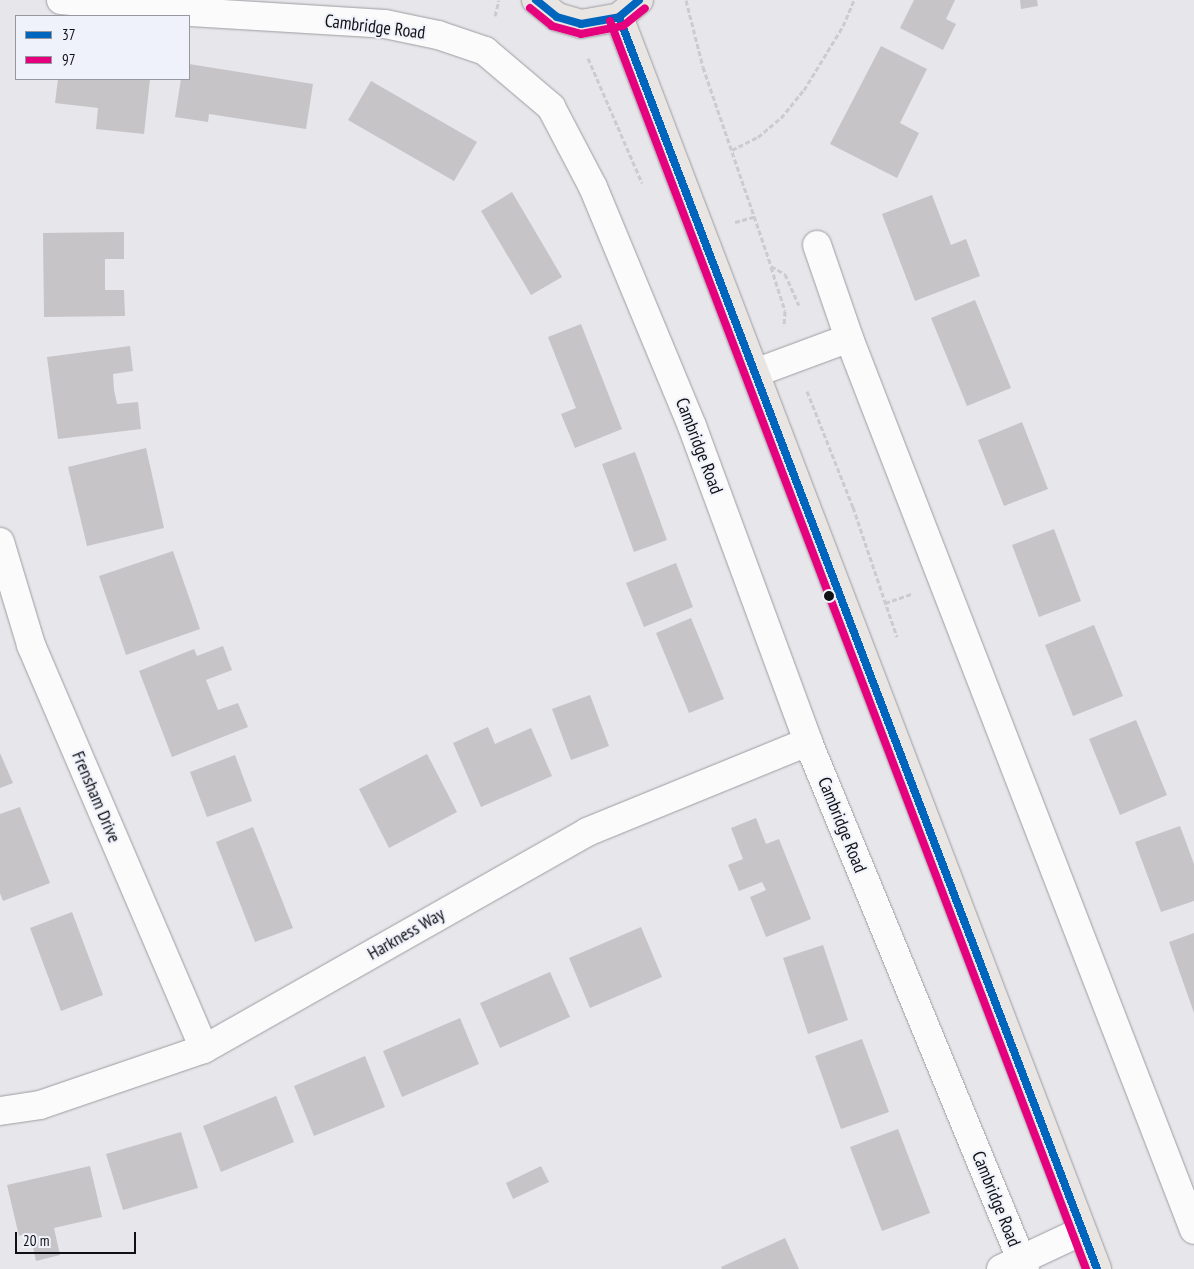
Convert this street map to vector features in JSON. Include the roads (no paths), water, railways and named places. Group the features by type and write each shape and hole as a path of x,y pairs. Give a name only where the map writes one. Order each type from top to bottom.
{"main road":[{"path":"536,0 557,17 581,24 629,9 755,374 1097,1269"}],"street":[{"name":"Cambridge Road","path":"61,0 174,11 385,24 438,35 486,51 551,107 593,187 692,426 808,742 1016,1266"},
{"path":"817,245 849,338 1194,1230"},
{"path":"755,374 849,338"},
{"name":"Frensham Drive","path":"0,542 31,645 204,1049"},
{"name":"Harkness Way","path":"0,1111 40,1105 204,1049 587,832 808,742"},
{"path":"1016,1266 1082,1230"}]}
